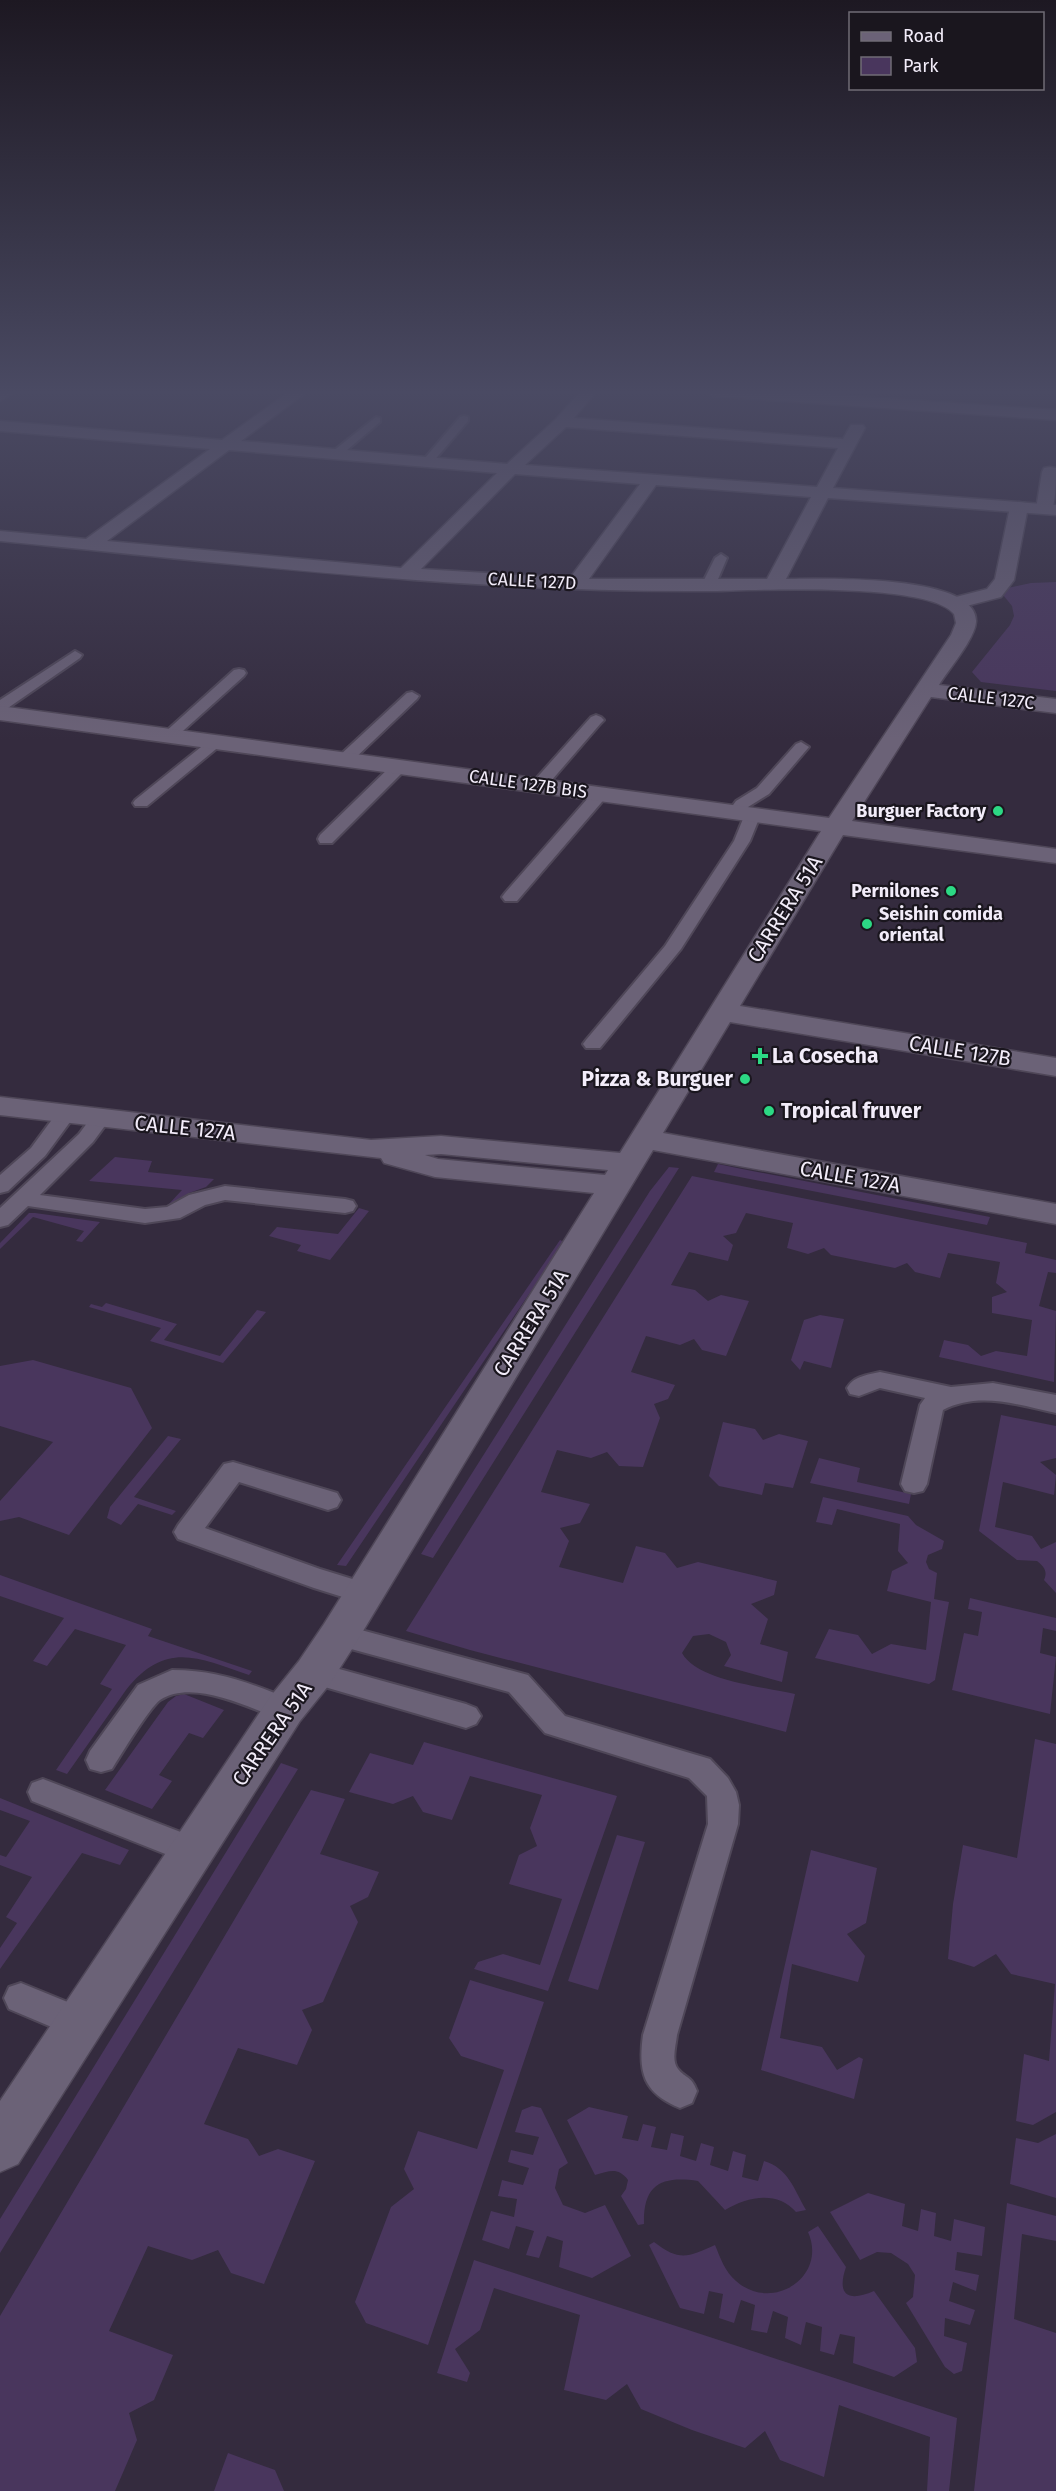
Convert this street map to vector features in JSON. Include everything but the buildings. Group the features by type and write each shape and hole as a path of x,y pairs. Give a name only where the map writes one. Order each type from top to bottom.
{"street":[{"path":"90,544 141,507"},
{"path":"407,573 473,507"},
{"path":"575,584 631,507"},
{"path":"773,585 814,507"},
{"path":"955,603 994,593 1004,580 1019,507"},
{"path":"1023,507 1051,509"},
{"name":"CALLE 127D","path":"0,537 407,573 575,584 773,585 915,590 934,594 955,603"},
{"name":"CARRERA 51A","path":"0,2146 285,1709 314,1673 339,1635 837,825 966,626 967,618 963,609 955,603"},
{"name":"CALLE 127C","path":"925,690 1056,706"},
{"name":"CALLE 127B BIS","path":"0,713 1056,856"},
{"name":"CALLE 127B","path":"722,1012 1056,1067"},
{"name":"CALLE 127A","path":"0,1106 371,1149 435,1168 629,1162 1056,1214"}],"lane":[{"path":"709,584 721,558"},
{"path":"0,707 75,655"},
{"path":"169,736 239,673"},
{"path":"345,759 412,696"},
{"path":"539,785 596,720"},
{"path":"141,803 216,742"},
{"path":"593,1044 672,949 742,841 745,813 742,804 762,791 801,747"},
{"path":"326,839 399,766"},
{"path":"512,897 601,793"},
{"path":"0,1186 38,1152 66,1114"},
{"path":"0,1220 86,1138 100,1119"},
{"path":"23,1199 112,1207 141,1220 172,1213 197,1200 225,1193 295,1205 345,1206"},
{"path":"859,1388 880,1380 951,1395 993,1391 1056,1404"},
{"path":"914,1484 932,1405 951,1395"},
{"path":"328,1500 233,1472 187,1532 314,1578 365,1593"},
{"path":"339,1635 518,1683 555,1725 699,1768 715,1782 726,1802 723,1824 660,2035 657,2057 663,2079 680,2091"},
{"path":"314,1673 466,1716"},
{"path":"101,1760 148,1693 172,1682 201,1682 223,1686 285,1709"},
{"path":"43,1792 193,1851"},
{"path":"21,1998 81,2023"}],"green space":[{"path":"1056,582 1056,691 981,682 972,672 1010,625 1014,616 1012,606 999,590 1031,583"},
{"path":"115,1157 152,1161 148,1172 214,1179 206,1187 189,1193 168,1205 182,1190 89,1181"},
{"path":"718,1164 990,1217 987,1225 714,1172"},
{"path":"669,1167 679,1168 433,1558 421,1554 650,1191"},
{"path":"692,1176 1027,1243 1025,1253 1056,1260 1056,1273 1048,1272 1039,1306 1056,1311 1054,1382 939,1357 944,1340 968,1345 981,1356 996,1351 1027,1356 1032,1320 992,1313 992,1297 1007,1292 996,1283 1000,1262 948,1253 940,1278 915,1272 907,1263 895,1268 831,1255 824,1248 808,1254 787,1248 793,1223 746,1213 736,1233 723,1236 733,1245 728,1261 689,1252 671,1285 695,1290 708,1301 721,1295 749,1301 726,1356 702,1350 694,1339 680,1345 646,1336 631,1372 675,1385 668,1399 654,1404 660,1418 643,1467 619,1466 607,1452 591,1458 557,1450 541,1492 590,1504 580,1523 560,1528 569,1541 559,1567 623,1583 636,1546 665,1553 677,1568 698,1562 777,1581 774,1595 751,1604 768,1619 760,1644 788,1652 782,1682 724,1666 731,1655 726,1642 709,1634 693,1636 682,1653 690,1663 716,1676 795,1694 786,1732 470,1650 406,1631"},
{"path":"359,1208 369,1211 330,1260 297,1251 301,1245 269,1236 277,1227 338,1234"},
{"path":"29,1213 100,1222 82,1242 76,1241 84,1231 33,1217 0,1249 0,1243"},
{"path":"560,1240 564,1242 346,1566 337,1565"},
{"path":"106,1303 177,1324 164,1340 220,1356 257,1310 266,1312 223,1363 150,1341 161,1328 89,1307 91,1304 102,1307"},
{"path":"820,1315 844,1319 831,1368 804,1361 800,1370 791,1360 804,1320"},
{"path":"33,1360 131,1388 152,1428 69,1535 19,1517 0,1521 0,1501 53,1442 0,1426 0,1366"},
{"path":"1001,1415 1056,1426 1056,1458 1040,1462 1056,1475 1054,1495 1003,1482 995,1527 1032,1536 1041,1549 1056,1542 1056,1593 1044,1580 1046,1574 1042,1565 1037,1561 1017,1560 979,1531"},
{"path":"723,1422 755,1429 763,1440 779,1434 808,1441 793,1488 765,1483 762,1495 719,1486 709,1476"},
{"path":"168,1436 181,1439 134,1497 176,1511 172,1515 138,1504 121,1525 107,1518 110,1507"},
{"path":"819,1458 860,1468 857,1482 911,1494 909,1504 810,1483"},
{"path":"823,1497 908,1516 916,1525 944,1541 942,1549 928,1555 926,1562 929,1569 937,1573 934,1599 949,1602 935,1680 929,1684 815,1658 829,1629 858,1635 872,1654 891,1644 926,1650 931,1602 887,1591 892,1571 908,1563 898,1551 900,1524 837,1509 832,1525 816,1522"},
{"path":"0,1575 152,1629 148,1636 252,1671 249,1675 214,1663 183,1657 155,1664 141,1674 126,1690 67,1774 56,1770 112,1689 100,1684 126,1645 75,1629 47,1666 33,1661 64,1618 0,1596"},
{"path":"970,1598 1056,1618 1056,1631 1043,1628 1040,1653 1056,1657 1050,1714 952,1690 964,1633 978,1636 982,1612 968,1609"},
{"path":"184,1694 224,1710 203,1738 189,1733 159,1775 172,1781 152,1809 105,1790 168,1702"},
{"path":"1035,1739 1056,1744 1056,2112 1033,2125 1016,2121 1024,2054 1049,2061 1055,1984 1011,1974 996,1954 974,1967 948,1959 953,1904 963,1845 1017,1858"},
{"path":"424,1742 617,1796 548,1991 474,1969 478,1962 503,1954 540,1965 562,1899 509,1884 519,1855 537,1846 530,1828 542,1795 470,1776 452,1820 423,1812 413,1796 393,1804 349,1792 370,1753 413,1765"},
{"path":"281,1763 298,1769 0,2253 0,2219"},
{"path":"311,1790 345,1799 320,1854 379,1872 368,1897 350,1906 358,1922 323,2002 302,2010 312,2030 297,2065 238,2048 204,2124 248,2139 259,2156 278,2149 315,2161 264,2284 231,2273 218,2250 192,2260 148,2246 109,2331 173,2355 154,2400 129,2413 137,2440 115,2491 0,2491 0,2316"},
{"path":"0,1798 129,1850 120,1865 82,1853 0,1969 0,1948 17,1923 6,1917 32,1877 0,1865 0,1855 6,1857 30,1821 0,1810"},
{"path":"617,1835 645,1842 598,1990 568,1981"},
{"path":"811,1850 877,1868 866,1923 847,1934 865,1956 858,1982 792,1964 780,2038 822,2047 837,2070 859,2057 863,2059 854,2099 761,2070"},
{"path":"470,1980 544,2002 428,2345 366,2323 355,2302 391,2207 414,2189 404,2169 418,2131 477,2149 504,2070 461,2056 449,2038"},
{"path":"532,2106 541,2108 568,2163 559,2169 555,2188 563,2205 585,2213 605,2205 631,2256 592,2278 559,2267 563,2241 547,2236 539,2258 526,2255 534,2231 516,2226 509,2249 482,2240 491,2211 514,2217 517,2199 498,2196 502,2180 523,2185 529,2168 508,2162 511,2150 533,2155 539,2137 515,2132 522,2110"},
{"path":"589,2107 628,2116 622,2138 638,2141 643,2124 656,2127 651,2147 667,2150 671,2133 684,2136 680,2156 696,2161 701,2143 714,2147 710,2165 728,2171 733,2151 746,2155 742,2177 758,2181 764,2161 772,2164 790,2180 806,2210 796,2212 780,2201 762,2198 752,2199 725,2210 698,2181 675,2180 658,2185 651,2191 647,2199 644,2224 638,2225 621,2196 628,2180 617,2172 609,2171 595,2175 567,2120"},
{"path":"1056,2134 1056,2198 1010,2184 1016,2138 1038,2143"},
{"path":"868,2193 905,2204 902,2226 918,2231 921,2209 936,2213 934,2236 951,2241 954,2219 985,2227 982,2256 957,2252 955,2270 979,2275 976,2291 953,2282 949,2301 975,2310 970,2325 945,2318 944,2336 967,2343 962,2371 954,2374 945,2367 906,2303 913,2297 915,2275 908,2264 891,2253 877,2252 860,2260 830,2212"},
{"path":"1007,2203 1056,2216 1056,2241 1022,2234 1014,2319 1056,2333 1056,2491 974,2491"},
{"path":"818,2226 846,2267 843,2285 847,2294 858,2296 874,2291 915,2348 917,2362 894,2377 853,2363 855,2337 840,2334 834,2355 820,2351 822,2327 806,2322 801,2345 785,2338 788,2317 773,2311 767,2333 751,2330 755,2305 741,2300 734,2323 719,2318 723,2294 709,2291 704,2314 680,2308 649,2245 654,2242 671,2253 684,2256 715,2245 723,2264 736,2281 750,2290 765,2293 780,2291 793,2285 804,2276 810,2263 812,2248 808,2232"},
{"path":"474,2260 957,2418 949,2491 927,2491 930,2437 839,2405 824,2477 780,2460 765,2431 745,2448 641,2409 627,2384 606,2400 564,2390 580,2315 494,2288 480,2330 455,2349 470,2373 467,2382 437,2373"},
{"path":"228,2453 275,2470 284,2491 214,2491"}],"place":[{"name":"Burguer Factory","path":"998,811"},
{"name":"Pernilones","path":"951,891"},
{"name":"Seishin comida oriental","path":"867,924"},
{"name":"La Cosecha","path":"760,1056"},
{"name":"Pizza & Burguer","path":"745,1079"},
{"name":"Tropical fruver","path":"769,1111"}]}
